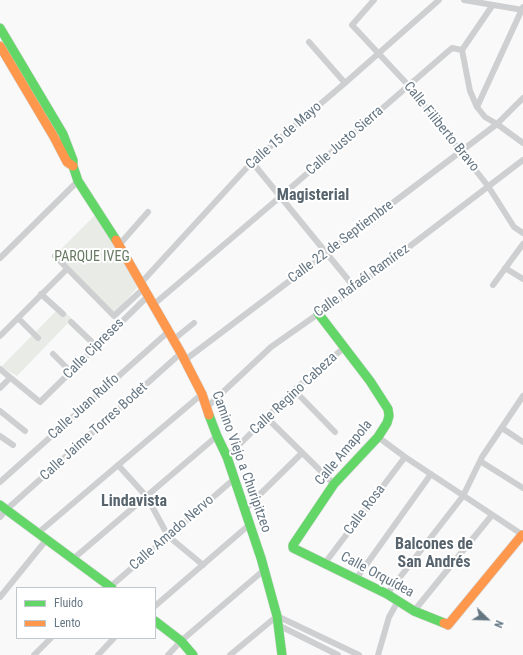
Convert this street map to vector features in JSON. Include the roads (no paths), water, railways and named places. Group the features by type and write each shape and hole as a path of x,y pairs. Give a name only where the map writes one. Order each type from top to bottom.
{"street":[{"name":"Calle Filiberto Bravo","path":"374,0 352,26 379,53 408,86 488,186 514,226 523,233"},
{"name":"Calle 15 de Mayo","path":"143,290 252,162 439,0"},
{"path":"464,0 523,9 478,107"},
{"path":"488,3 462,50 470,91 485,117 523,143"},
{"name":"Camino Viejo a Churipitzeo","path":"0,28 63,134 73,160 73,166 78,181 119,245 143,290 183,356 202,394 217,436 227,457 264,570 278,620 282,655"},
{"path":"309,42 345,83"},
{"name":"Camino Viejo a Churipitzeo","path":"0,46 54,137 67,162 73,166"},
{"name":"Calle Justo Sierra","path":"153,305 452,48 462,50"},
{"name":"Calle 22 de Septiembre","path":"183,356 327,252 497,124 523,98"},
{"name":"Calle Rafaél Ramírez","path":"207,408 271,347 355,288 523,160"},
{"path":"252,162 355,288"},
{"path":"0,258 78,181"},
{"path":"119,245 148,212"},
{"path":"492,285 523,244"},
{"path":"54,256 114,316 143,290"},
{"path":"505,268 523,279"},
{"path":"0,336 67,269"},
{"name":"Calle Cipreses","path":"10,378 40,402 96,346 143,290"},
{"path":"41,294 63,314"},
{"path":"318,313 345,347"},
{"path":"18,318 38,338"},
{"path":"71,322 96,346"},
{"name":"Calle Juan Rulfo","path":"0,482 171,336 194,323"},
{"name":"Calle Regino Cabeza","path":"227,457 294,390 345,347"},
{"name":"Calle Amapola","path":"293,548 293,545 334,484 378,437 387,423 389,416 388,409 345,347"},
{"path":"53,354 71,372"},
{"name":"Calle Jaime Torres Bodet","path":"2,511 183,356"},
{"path":"0,369 10,378 0,388"},
{"path":"294,390 335,432"},
{"path":"38,533 202,394"},
{"path":"387,594 463,496 480,461 523,396"},
{"path":"0,412 25,431"},
{"path":"267,418 334,484"},
{"path":"502,428 523,442"},
{"path":"0,436 13,445"},
{"path":"73,559 217,436"},
{"path":"378,437 405,457 523,535"},
{"path":"244,510 302,453"},
{"name":"Calle Rosa","path":"325,563 405,457"},
{"path":"480,461 523,488"},
{"path":"118,465 147,497 168,536 203,565"},
{"path":"356,579 431,474"},
{"name":"Calle Amado Nervo","path":"107,586 234,479"},
{"path":"2,511 47,539 107,586"},
{"path":"414,611 492,515"},
{"path":"156,605 249,525"},
{"name":"Calle Orquídea","path":"293,548 387,594 414,611 448,625 523,535"},
{"path":"0,597 47,539"},
{"path":"168,655 181,641 264,570"},
{"path":"378,655 389,617 398,601"},
{"path":"278,620 319,636 359,655"},
{"path":"278,620 338,655"},
{"path":"230,655 278,620"},
{"path":"156,622 181,641 193,655"},
{"path":"316,643 319,636"},
{"path":"34,655 50,639"},
{"path":"98,655 113,639"}],"district":[{"name":"Magisterial","path":"313,196"},
{"name":"Lindavista","path":"134,502"},
{"name":"Balcones de San Andrés","path":"434,554"}],"park label":[{"name":"PARQUE IVEG","path":"92,257"}]}
